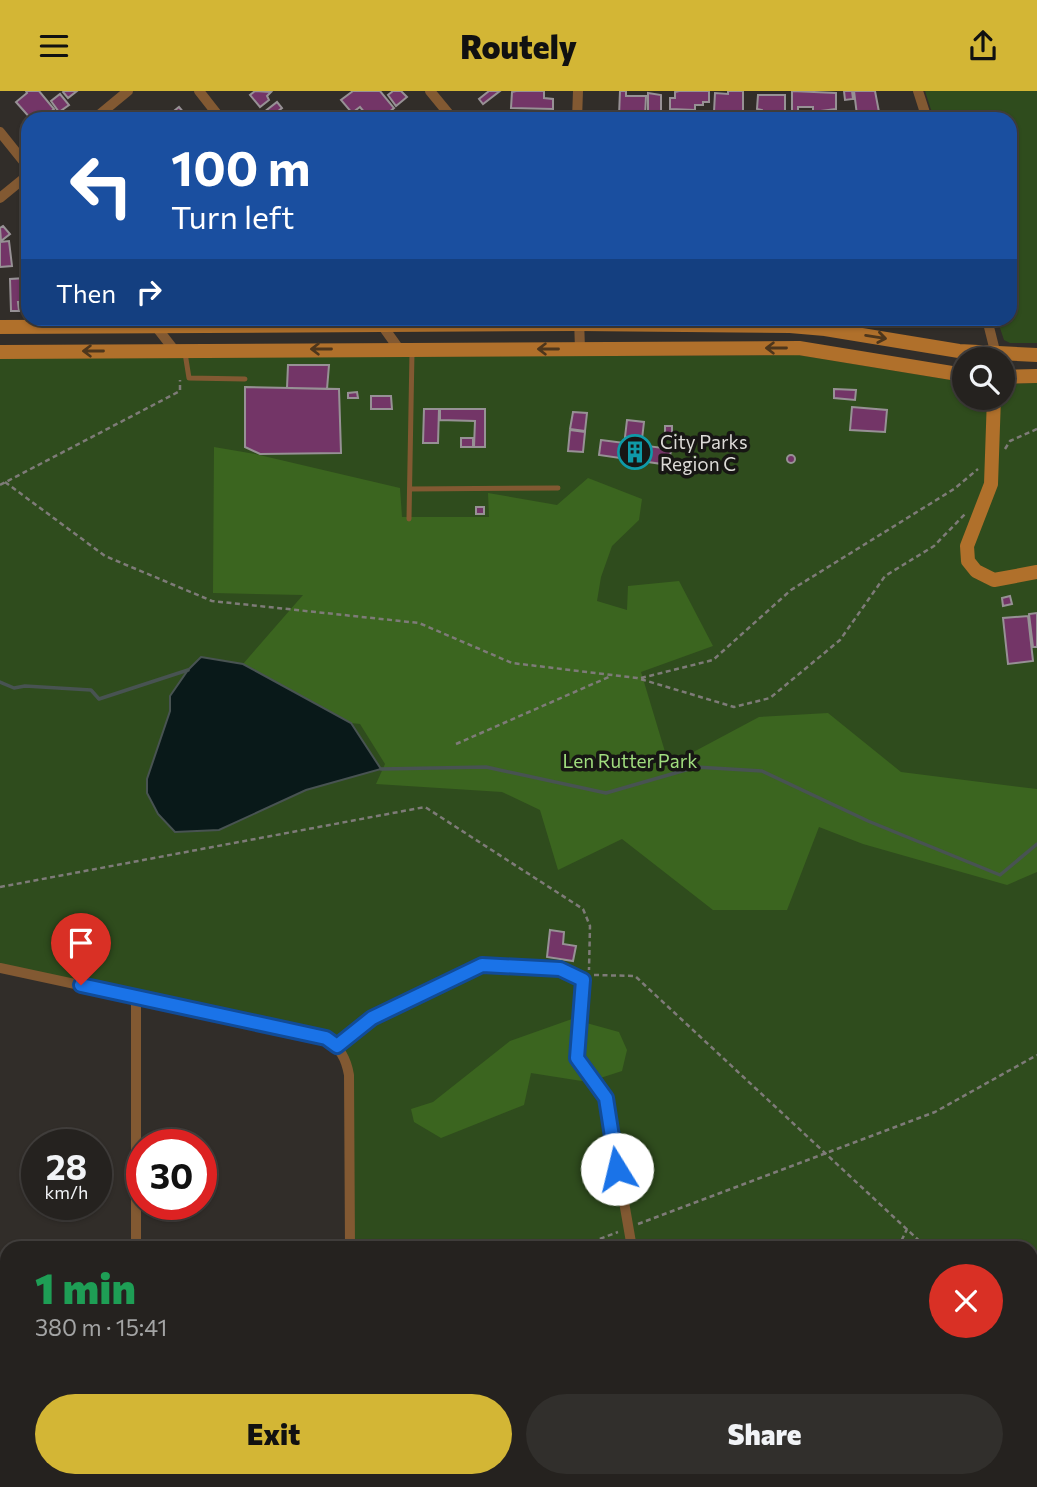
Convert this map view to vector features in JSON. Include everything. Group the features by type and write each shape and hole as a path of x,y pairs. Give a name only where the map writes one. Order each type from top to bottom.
{"street":[{"path":"102,112 128,91"},
{"path":"199,91 216,112"},
{"path":"430,91 447,112"},
{"path":"578,91 578,112"},
{"path":"918,91 925,112"},
{"path":"0,132 21,158"},
{"path":"0,198 21,181"},
{"path":"0,327 31,326"},
{"path":"157,326 180,351"},
{"path":"383,326 406,349"},
{"path":"579,326 580,349"},
{"path":"790,326 825,329 952,350"},
{"path":"989,326 995,347"},
{"path":"0,352 799,348 952,373"},
{"path":"1015,356 1037,355"},
{"path":"1015,377 1037,376"},
{"path":"994,410 991,484 967,546 968,561 976,571 994,580 1037,572"},
{"path":"337,1046 372,1018 482,965 560,969 583,980 577,1058 606,1098 631,1241"},
{"path":"0,968 326,1038 337,1046 343,1055 349,1075 350,1241"},
{"path":"136,997 136,1241"}],"lane":[{"path":"406,349 410,519"},
{"path":"180,351 189,378 245,379"},
{"path":"410,489 558,488"}],"path":[{"path":"0,485 180,391 180,369"},
{"path":"1001,451 1010,441 1037,429"},
{"path":"640,678 713,660 791,590 954,489 982,465"},
{"path":"5,482 105,556 212,601 419,623 512,663 637,678 734,707 769,698 840,640 885,576 934,546 967,511"},
{"path":"456,744 614,675"},
{"path":"594,1241 935,1112 1037,1055"},
{"path":"901,1241 907,1229"}],"green space":[{"path":"925,91 1037,91 1037,343 1010,343 1004,340 999,326 1017,326 1017,112 932,112"},
{"name":"Len Rutter Park","path":"799,355 952,380 952,410 1015,410 1015,384 1037,383 1037,1241 354,1241 353,1080 341,1044 0,964 0,358"},
{"path":"214,447 400,488 402,517 489,517 488,493 557,505 588,478 642,499 639,520 612,546 601,577 597,601 627,610 628,586 679,581 713,646 641,672 669,765 759,717 828,713 901,772 1037,789 1037,872 1007,885 863,844 819,827 787,910 713,910 622,839 558,870 540,810 502,792 376,784 385,764 360,724 351,723 243,664 303,595 213,593"},
{"path":"572,1019 619,1032 627,1050 622,1071 588,1082 531,1073 524,1105 441,1138 414,1122 411,1109 433,1102 510,1041"}],"shaded area":[{"path":"201,657 243,664 351,723 381,769 306,790 219,830 175,832 158,814 147,793 147,779 170,711 170,696"}],"building":[{"path":"26,91 39,91 54,109 50,112 25,112 16,102"},
{"path":"64,91 77,91 68,98"},
{"path":"255,91 271,92 267,96 269,100 260,107 250,95"},
{"path":"353,91 380,91 394,108 389,112 364,112 360,107 351,112 341,100"},
{"path":"393,91 401,91 407,97 396,106 388,95"},
{"path":"489,91 500,91 483,104 479,99"},
{"path":"544,91 544,98 553,99 553,109 511,108 512,92"},
{"path":"620,91 626,91 626,96 646,96 645,112 619,112"},
{"path":"709,91 709,102 695,105 695,110 670,109 670,98 675,98 675,92"},
{"path":"728,91 743,91 743,112 714,112 715,93 728,94"},
{"path":"792,91 836,93 836,109 813,112 813,107 798,107 798,112 792,112"},
{"path":"844,91 852,91 853,99 845,100"},
{"path":"854,91 875,91 879,112 857,112"},
{"path":"648,93 661,95 661,112 648,111"},
{"path":"60,94 69,105 59,112 51,101"},
{"path":"758,95 785,95 785,112 762,112 757,109"},
{"path":"277,102 282,108 277,112 264,112"},
{"path":"3,226 10,234 1,241 0,228"},
{"path":"9,241 12,266 0,267 0,242"},
{"path":"21,278 19,311 11,311 10,279"},
{"path":"288,365 329,365 327,389 287,388"},
{"path":"245,387 339,389 341,453 260,454 245,447"},
{"path":"834,389 856,390 855,400 834,398"},
{"path":"357,392 358,398 348,398 348,393"},
{"path":"371,396 391,396 392,409 371,409"},
{"path":"852,407 887,410 885,432 850,430"},
{"path":"424,409 439,409 438,443 423,443"},
{"path":"440,409 485,409 485,447 474,447 475,421 440,420"},
{"path":"573,412 587,413 585,431 570,429"},
{"name":"City Parks Region C","path":"627,420 644,422 642,439 625,437"},
{"name":"City Parks Region C","path":"665,426 672,426 672,433 665,433"},
{"path":"570,430 585,432 583,452 568,451"},
{"path":"461,438 473,438 473,447 461,447"},
{"name":"City Parks Region C","path":"601,440 671,449 669,465 599,455"},
{"name":"City Parks Region C","path":"791,455 795,459 791,463 787,459"},
{"path":"476,507 484,507 484,514 476,514"},
{"path":"1010,596 1012,604 1003,606 1002,598"},
{"path":"1037,613 1037,647 1033,647 1029,614"},
{"path":"1028,616 1033,661 1008,664 1003,618"},
{"path":"550,930 564,932 563,944 576,946 573,961 547,957"}],"waterway":[{"path":"0,682 14,688 25,686 91,690 99,699 188,670"},
{"path":"381,769 486,767 606,793 696,767 762,771 868,821 1000,875 1037,844"}],"place":[{"name":"City Parks Region C","path":"635,452"}],"route":[{"path":"81,985 326,1038 337,1046 372,1018 482,965 560,969 583,980 577,1058 606,1098 617,1169"}]}
